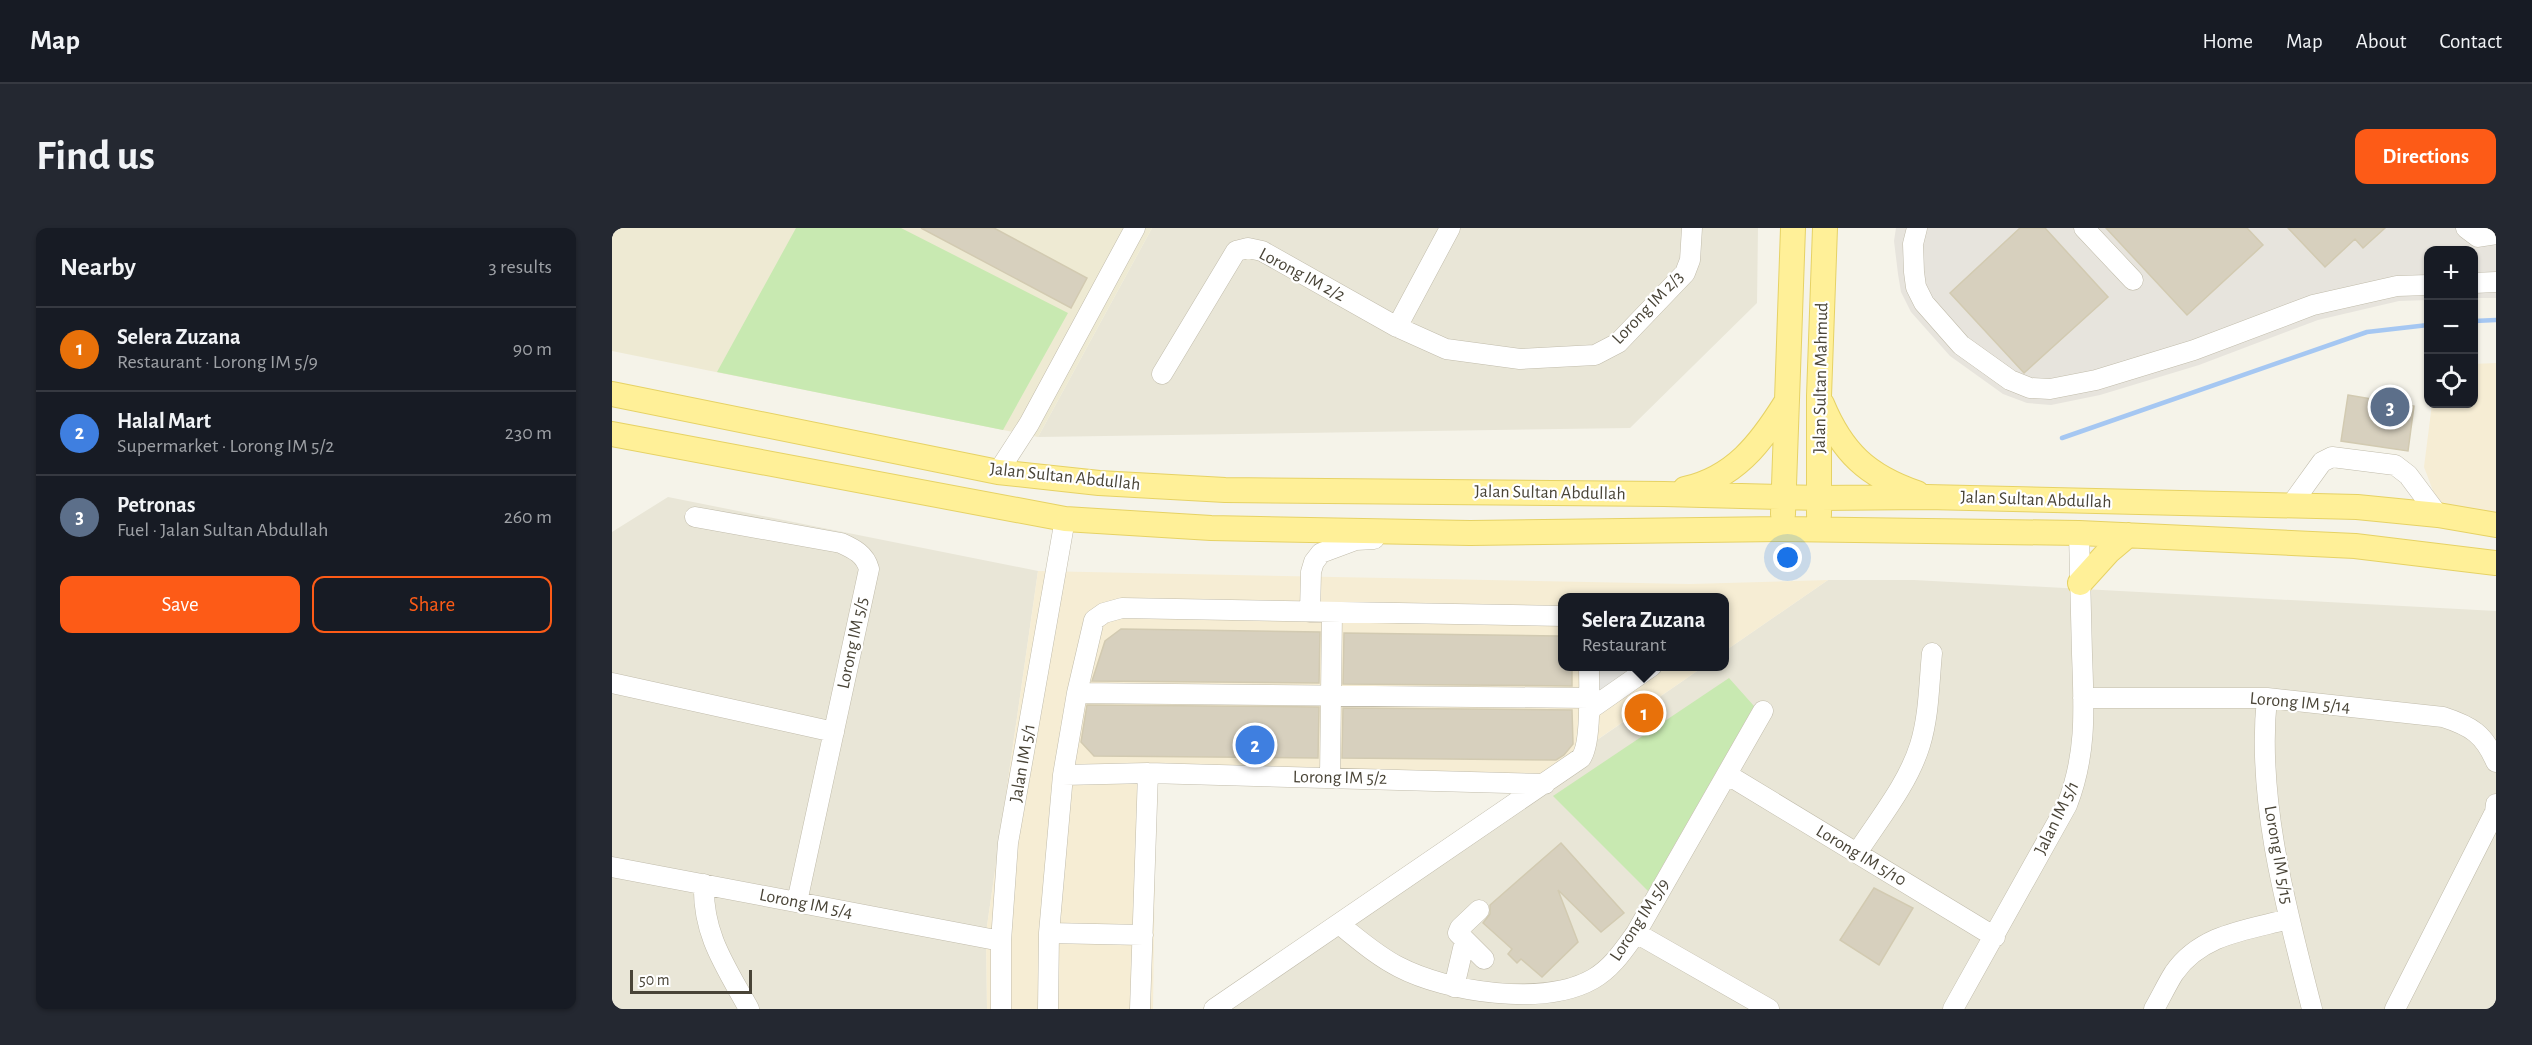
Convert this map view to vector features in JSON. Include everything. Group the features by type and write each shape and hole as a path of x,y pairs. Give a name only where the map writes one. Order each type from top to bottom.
{"main road":[{"name":"Jalan Sultan Mahmud","path":"1783,528 1793,228"},
{"name":"Jalan Sultan Mahmud","path":"1818,529 1819,396 1825,228"},
{"name":"Jalan Sultan Abdullah","path":"612,394 998,472 1099,483 1225,490 1664,494 1820,498 1927,497 2357,507 2496,525"},
{"path":"1819,396 1838,438 1856,459 1873,473 1898,487 1927,497"},
{"path":"1664,494 1695,487 1731,469 1756,447 1787,402"},
{"name":"Jalan Sultan Abdullah","path":"618,438 1065,519 1211,528 1470,533 1783,528 2079,533 2355,546 2496,563"},
{"path":"2080,583 2109,551 2128,536"}],"street":[{"path":"998,472 1029,424 1135,228"},
{"path":"1397,327 1450,228"},
{"name":"Lorong IM 2/3","path":"1397,327 1446,349 1467,352 1520,359 1595,355 1618,343 1685,273 1690,260 1692,228"},
{"path":"1917,228 1913,244 1914,272 1916,287 1924,303 1969,351 2010,380 2030,388 2050,389 2096,380 2194,350 2313,305 2397,286 2424,285"},
{"path":"2084,228 2133,280"},
{"path":"2466,228 2478,237 2496,234"},
{"name":"Lorong IM 2/2","path":"1162,374 1236,250 1248,248 1262,251 1397,327"},
{"path":"2478,283 2496,282"},
{"path":"2291,506 2322,462 2332,457 2395,465 2408,475 2438,516"},
{"name":"Lorong IM 5/5","path":"695,517 841,543 856,549 867,560 869,569 797,902"},
{"name":"Jalan IM 5/1","path":"1001,1009 1001,941 1008,843 1065,519"},
{"path":"1310,612 1311,572 1314,562 1321,554 1356,540 1470,533"},
{"name":"Jalan IM 5/1","path":"1953,1009 2067,805 2078,779 2082,745 2083,698 2079,533"},
{"path":"1048,1009 1049,933 1063,775 1077,693 1094,620 1104,613 1122,608 1558,616"},
{"path":"1330,777 1332,613"},
{"path":"1857,853 1910,771 1920,746 1926,722 1932,653"},
{"path":"1214,1009 1545,784 1583,755 1589,704 1590,671"},
{"path":"1077,693 1589,704 1644,671"},
{"path":"612,683 834,732"},
{"name":"Lorong IM 5/14","path":"2083,698 2267,698 2443,717 2464,724 2485,738 2496,762"},
{"name":"Lorong IM 5/15","path":"2267,698 2263,730 2266,787 2289,919 2312,1009"},
{"name":"Lorong IM 5/9","path":"1339,924 1377,954 1398,967 1454,987 1527,995 1553,994 1573,989 1594,979 1614,964 1636,933 1763,711"},
{"path":"1140,1009 1149,773"},
{"name":"Lorong IM 5/2","path":"1063,775 1149,773 1545,784"},
{"name":"Lorong IM 5/10","path":"1728,775 1995,937"},
{"path":"2395,1009 2495,812 2496,804"},
{"name":"Lorong IM 5/4","path":"612,867 1001,941"},
{"path":"704,884 705,920 714,945 749,1009"},
{"path":"1479,910 1460,928 1458,933 1484,958"},
{"path":"2154,1009 2175,972 2192,954 2214,938 2289,919"},
{"path":"1049,933 1143,935"},
{"path":"1636,933 1769,1009"},
{"path":"1454,987 1465,940"}],"shaded area":[{"path":"612,228 1152,228 1038,437 612,351"},
{"path":"1152,228 1758,228 1757,303 1630,428 1038,437"},
{"path":"1896,228 2496,228 2496,298 2478,298 2478,246 2424,246 2424,300 2399,301 2318,320 2199,365 2100,395 2051,405 2027,403 2003,394 1950,356 1911,312 1901,292 1894,241"},
{"path":"2496,363 2496,517 2438,504 2424,467 2431,408 2478,408 2478,364"},
{"path":"668,497 1038,571 986,933 987,1009 612,1009 612,532"},
{"path":"1038,571 1690,584 1828,580 1729,648 1729,593 1558,593 1558,671 1697,671 1521,792 1156,783 1153,1009 987,1009 986,933"},
{"path":"1828,580 1914,580 2496,611 2496,1009 1207,1009 1697,671 1729,671 1729,648"},
{"path":"1599,671 1641,671 1598,699"}],"green space":[{"path":"796,228 901,228 1068,313 1003,430 717,372"},
{"path":"1729,678 1754,706 1648,891 1553,796"}],"building":[{"path":"921,228 994,228 1087,278 1071,308"},
{"path":"2020,228 2045,228 2108,297 2024,373 1950,293"},
{"path":"2106,228 2247,228 2263,245 2187,315"},
{"path":"2288,228 2385,228 2363,248 2355,239 2325,267"},
{"path":"2348,395 2414,406 2408,451 2341,441"},
{"path":"1121,629 1320,632 1319,683 1092,681 1105,641"},
{"path":"1344,633 1558,636 1558,671 1572,671 1572,686 1343,684"},
{"path":"1087,705 1319,707 1318,758 1094,756 1081,742"},
{"path":"1343,708 1572,710 1573,744 1564,755 1556,760 1342,758"},
{"path":"1561,843 1624,913 1601,932 1558,890 1578,942 1542,977 1521,959 1517,963 1508,954 1512,949 1483,923 1490,914 1490,905"},
{"path":"1874,888 1913,908 1879,965 1840,940"}],"waterway":[{"path":"2478,321 2496,320"},
{"path":"2062,438 2367,332 2424,325"}],"place":[{"name":"Petronas","path":"2390,407"},
{"name":"Selera Zuzana","path":"1644,713"},
{"name":"Halal Mart","path":"1255,745"}]}
